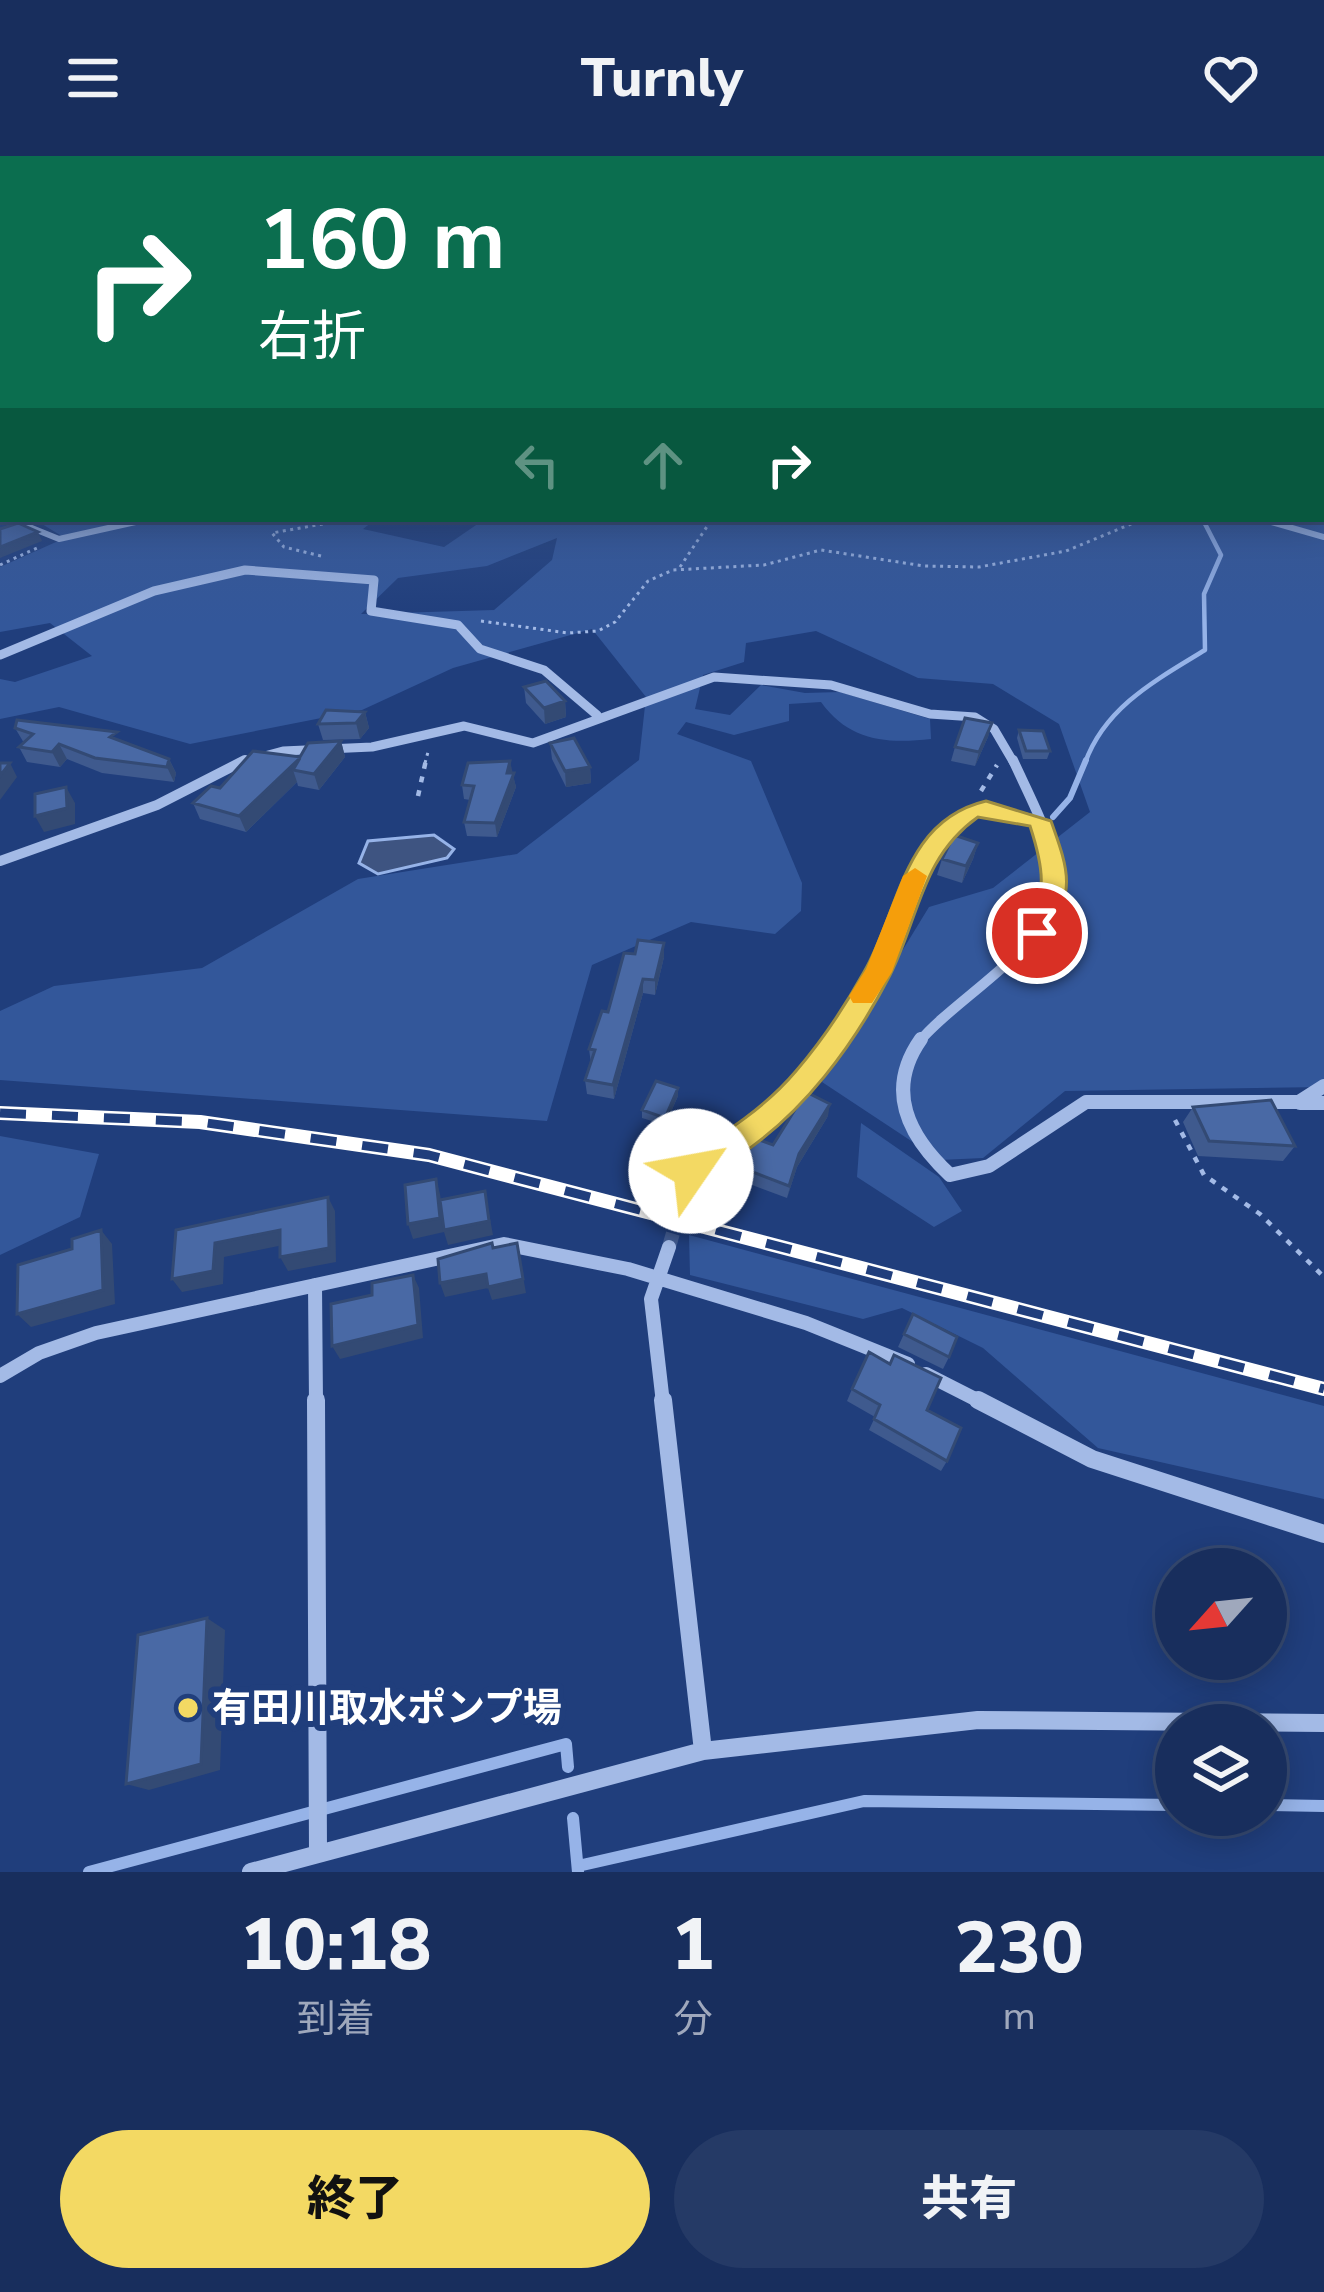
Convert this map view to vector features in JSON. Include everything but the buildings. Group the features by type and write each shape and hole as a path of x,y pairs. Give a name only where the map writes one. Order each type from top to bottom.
{"street":[{"path":"0,534 22,524 59,538 135,522"},
{"path":"1272,522 1324,537"},
{"path":"0,656 154,591 244,570 374,580 371,611 458,625 480,649 544,670 597,716"},
{"path":"0,861 157,806 247,759 284,752 372,748 433,729 464,726 533,743 597,716 633,710 686,684 736,676 856,689 915,710 975,717 994,729 1040,821 1056,867 1055,903 1037,933 922,1036 906,1060 902,1116 927,1154 950,1175 989,1166 1086,1102 1324,1103"},
{"path":"691,1171 764,1124 808,1078 878,972 908,886 946,828 986,808 1040,821"},
{"path":"1299,1102 1324,1086"},
{"path":"0,1376 39,1353 96,1333 504,1244 537,1246 858,1339 1092,1459 1324,1534"},
{"path":"669,1247 651,1299 703,1751"},
{"path":"315,1285 318,1853"},
{"path":"251,1872 703,1751 978,1720 1324,1723"}],"path":[{"path":"327,558 284,547 272,533 281,527 343,526 348,522"},
{"path":"680,570 682,559 710,522"},
{"path":"458,625 487,620 562,633 595,632 619,624 648,580 680,570 764,565 803,551 829,550 929,567 1048,557 1101,543 1138,522"},
{"path":"0,565 59,538"},
{"path":"418,796 433,729"},
{"path":"978,796 1007,748"},
{"path":"1164,1099 1204,1175 1260,1214 1324,1277"}],"shaded area":[{"path":"39,522 372,522 363,529 444,547 479,523 475,522 1324,522 1324,1087 1065,1091 983,1158 940,1160 822,1082 929,907 993,888 1090,812 1059,724 993,684 918,678 816,631 746,643 744,662 703,675 695,709 730,715 761,685 805,693 840,692 930,719 931,739 870,737 844,725 821,702 789,704 789,721 734,735 686,722 677,734 751,761 802,883 801,911 775,934 691,922 592,965 547,1121 0,1080 0,1011 54,986 202,968 358,879 517,854 639,760 646,697 592,629 453,668 362,710 190,744 59,707 0,719 0,679 15,682 92,656 50,623 0,632 0,567 65,538","holes":["557,538 552,560 494,610 361,614 398,578 487,566"]},
{"path":"434,835 454,849 447,858 378,874 359,863 368,841"},
{"path":"861,1123 939,1177 962,1211 934,1227 857,1177"},
{"path":"0,1136 99,1154 80,1217 0,1255"},
{"path":"689,1235 1324,1406 1324,1499 1098,1448 983,1348 902,1308 863,1319 690,1275"}],"waterway":[{"path":"1085,763 1119,711 1205,650 1204,594 1221,555 1204,522"},
{"path":"1053,817 1070,798 1086,760"},
{"path":"89,1872 566,1744 568,1767"},
{"path":"578,1866 864,1801 1155,1805"},
{"path":"1287,1805 1324,1806"},
{"path":"573,1818 578,1872"}],"tunnel":[{"path":"669,1247 691,1171"}],"railway":[{"path":"0,1113 200,1122 429,1155 1324,1389"}],"slow traffic":[{"path":"863,996 878,972 915,876"}],"place":[{"name":"有田川取水ポンプ場","path":"188,1708"}],"route":[{"path":"691,1171 764,1124 808,1078 878,972 908,886 946,828 970,812 986,808 1040,821 1056,867 1055,903 1037,933"}]}
